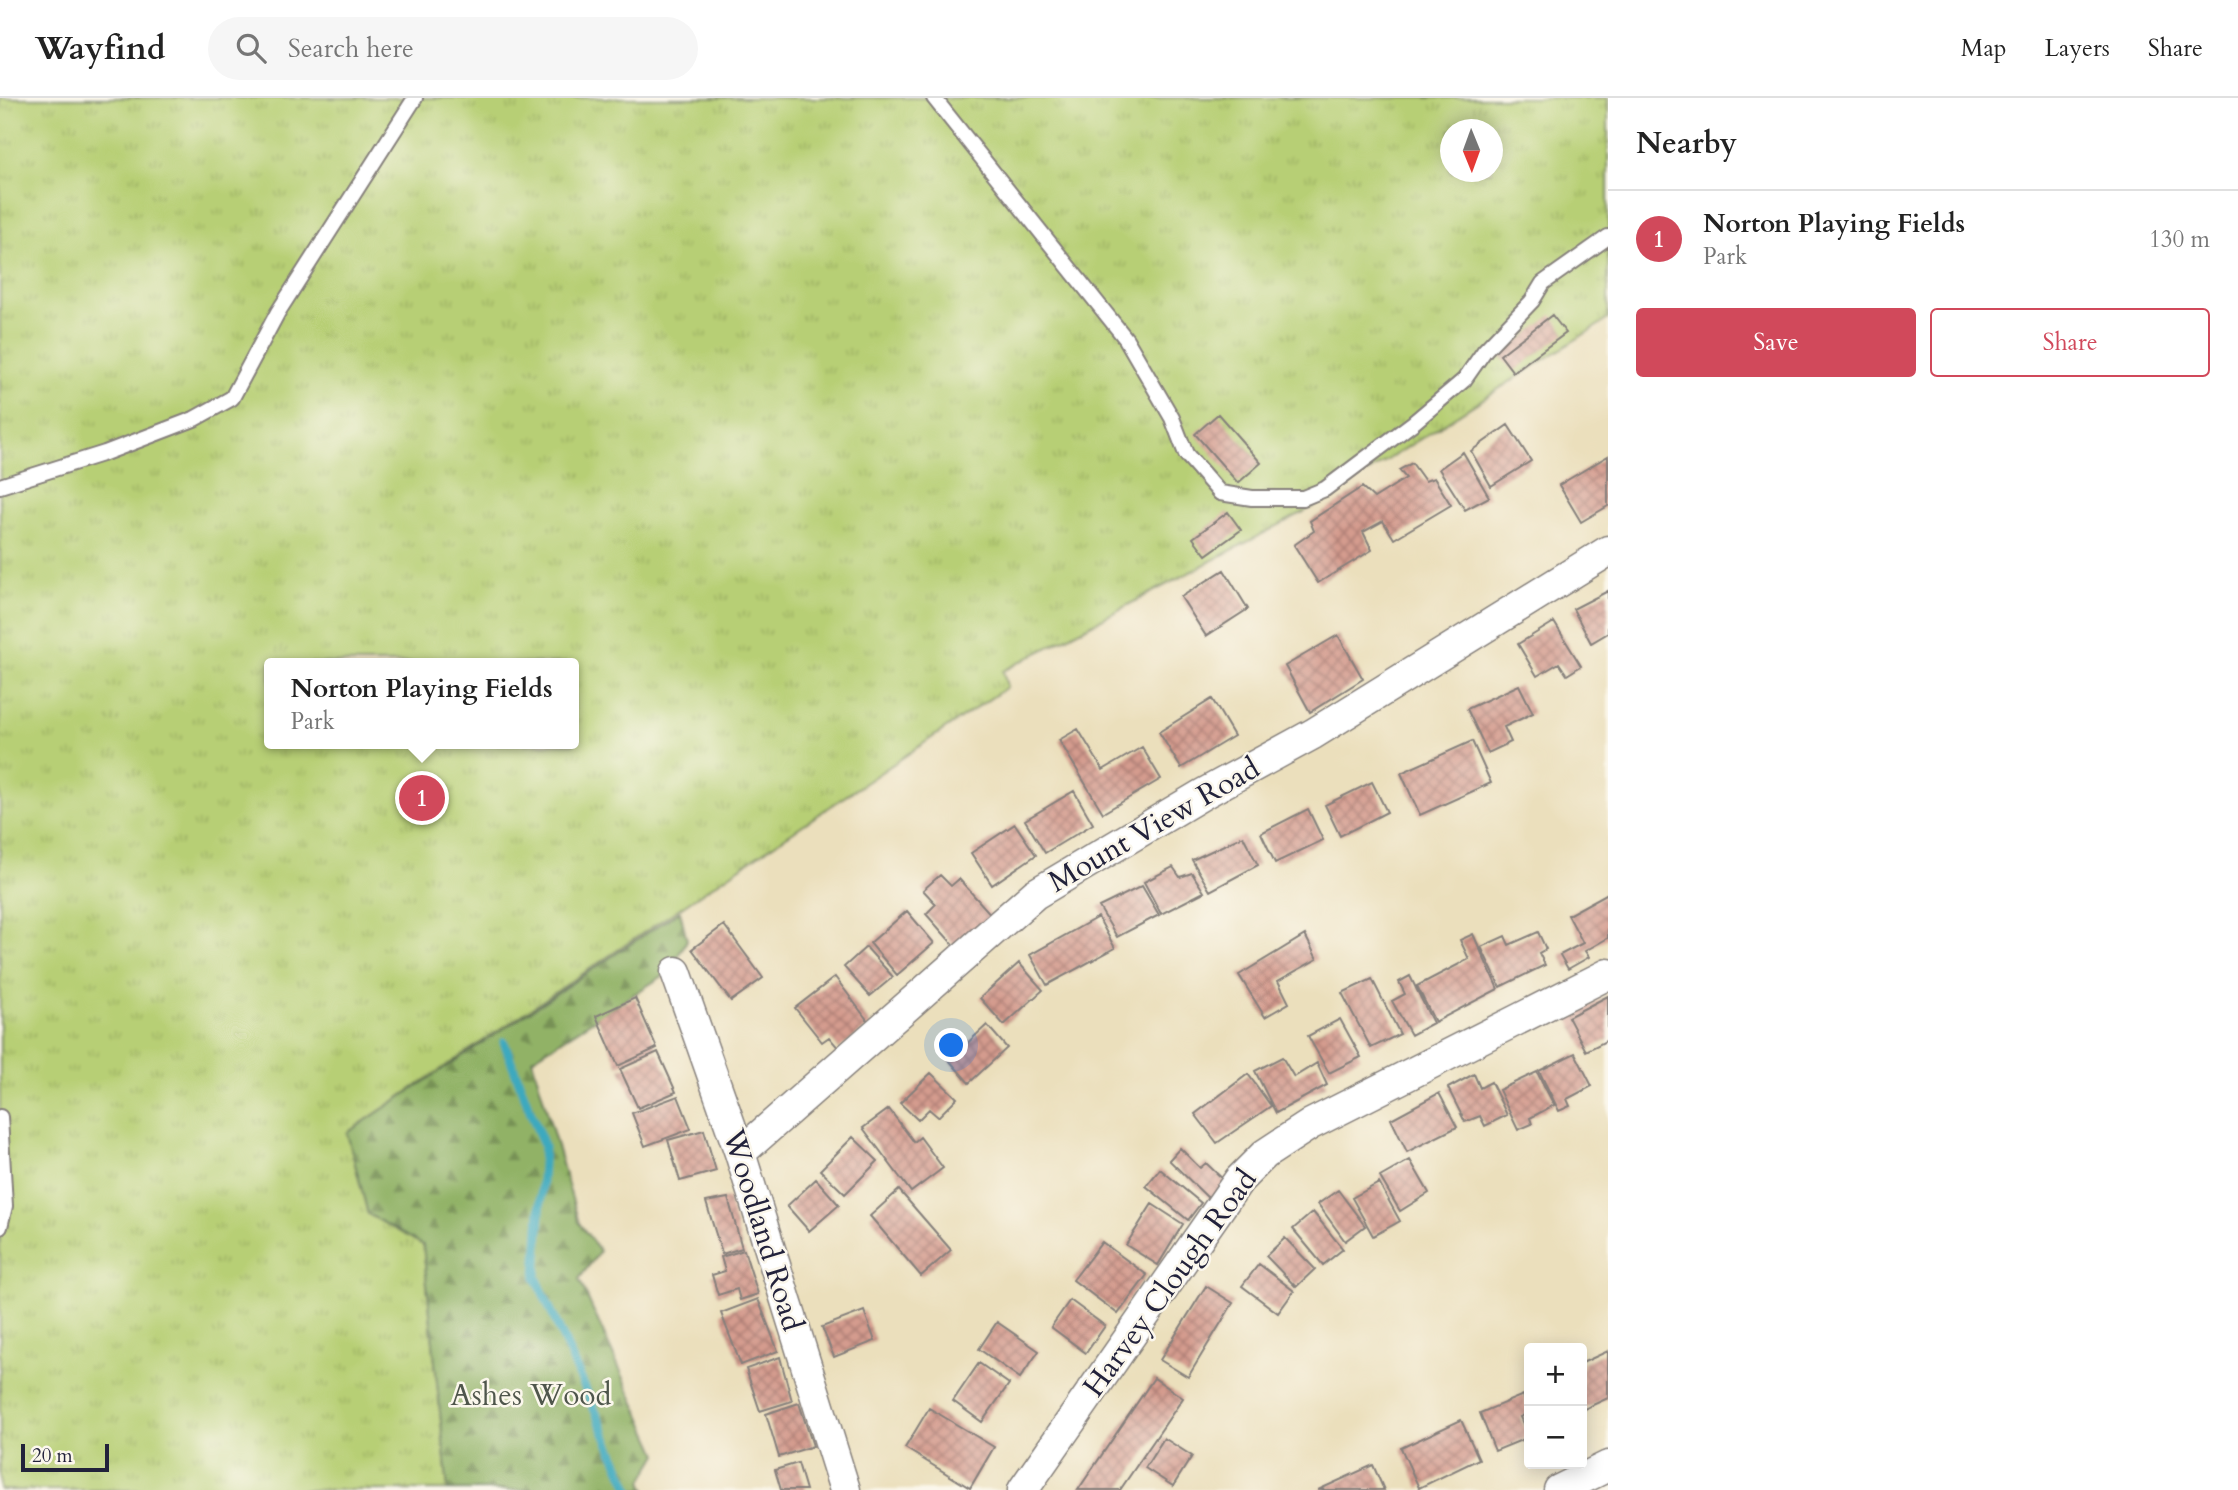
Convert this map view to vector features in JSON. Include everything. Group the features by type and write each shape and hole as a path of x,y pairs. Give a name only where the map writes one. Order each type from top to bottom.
{"street":[{"name":"Mount View Road","path":"740,1153 1035,894 1203,794 1312,734 1608,551"},
{"name":"Woodland Road","path":"676,972 740,1153 845,1490"},
{"name":"Harvey Clough Road","path":"1023,1490 1239,1180 1265,1154 1311,1124 1608,974"},
{"path":"1559,1490 1608,1466"}],"lane":[{"path":"0,486 131,443 194,419 232,398 278,312 415,98"},
{"path":"934,98 1126,340 1172,418 1185,454 1220,493 1252,498 1303,498 1325,489 1413,423 1464,380 1485,350 1532,301 1543,283 1608,237"},
{"path":"0,1117 5,1206 0,1227"}],"green space":[{"path":"0,98 1608,98 1608,319 1317,505 1003,671 1007,687 347,1133 368,1214 423,1245 448,1490 0,1490"},
{"name":"Ashes Wood","path":"680,911 687,940 669,972 532,1059 579,1223 600,1251 579,1279 658,1454 642,1481 646,1490 448,1490 423,1245 368,1214 347,1133"}],"building":[{"path":"1552,315 1566,333 1513,372 1500,355"},
{"path":"1218,414 1261,463 1238,483 1195,434"},
{"path":"1508,425 1531,461 1491,486 1471,451"},
{"path":"1463,452 1489,497 1465,510 1439,469"},
{"path":"1608,456 1608,506 1581,522 1559,485"},
{"path":"1412,463 1425,481 1434,478 1451,505 1394,539 1383,521 1363,532 1372,550 1318,583 1294,545 1314,531 1310,521 1362,487 1374,498 1406,478 1399,470"},
{"path":"1228,512 1241,530 1206,555 1193,538"},
{"path":"1224,570 1248,609 1206,636 1181,597"},
{"path":"1608,591 1608,633 1591,643 1573,609"},
{"path":"1554,622 1581,666 1567,675 1559,663 1537,676 1518,644"},
{"path":"1338,635 1363,679 1310,712 1285,666"},
{"path":"1519,685 1533,713 1504,727 1511,742 1488,753 1467,709"},
{"path":"1212,699 1234,736 1181,768 1159,732"},
{"path":"1078,729 1103,770 1142,747 1161,779 1103,813 1059,740"},
{"path":"1472,741 1491,783 1420,815 1401,773"},
{"path":"1372,782 1387,812 1340,836 1325,805"},
{"path":"1074,791 1093,824 1045,853 1025,820"},
{"path":"1308,809 1323,840 1275,863 1261,833"},
{"path":"1015,824 1036,855 992,885 971,853"},
{"path":"1243,836 1258,865 1210,891 1192,860"},
{"path":"1173,867 1180,877 1192,873 1204,892 1161,914 1144,882"},
{"path":"940,875 951,886 959,879 994,918 958,950 926,914 936,904 923,890"},
{"path":"1142,886 1159,915 1117,937 1099,907"},
{"path":"1608,893 1608,938 1585,951 1589,957 1568,969 1560,955 1583,943 1568,915"},
{"path":"907,911 934,943 897,975 870,943"},
{"path":"1098,917 1115,948 1047,985 1030,955"},
{"path":"724,925 763,978 731,1001 692,949"},
{"path":"1538,932 1546,949 1539,953 1545,965 1500,987 1481,947 1505,936 1509,945"},
{"path":"1473,934 1498,989 1435,1022 1417,986 1469,959 1460,940"},
{"path":"1305,935 1317,959 1278,981 1289,1003 1265,1017 1239,975"},
{"path":"866,947 893,977 870,996 844,967"},
{"path":"1019,963 1043,990 1004,1025 980,998"},
{"path":"1410,976 1433,1023 1411,1035 1392,1001 1405,994 1399,982"},
{"path":"835,977 871,1025 839,1049 829,1037 822,1042 795,1008"},
{"path":"1372,979 1400,1034 1371,1048 1342,993"},
{"path":"1608,996 1608,1040 1586,1051 1568,1017"},
{"path":"635,998 657,1048 618,1066 596,1016"},
{"path":"1340,1019 1361,1057 1329,1073 1308,1036"},
{"path":"987,1025 1007,1048 969,1083 949,1060"},
{"path":"658,1052 676,1092 638,1108 620,1069"},
{"path":"1575,1053 1592,1086 1567,1099 1570,1106 1559,1111 1539,1071"},
{"path":"1282,1057 1294,1077 1317,1063 1327,1085 1276,1113 1255,1071"},
{"path":"1537,1072 1554,1105 1530,1118 1532,1124 1518,1130 1499,1090"},
{"path":"931,1073 957,1098 938,1117 929,1109 918,1120 900,1103"},
{"path":"1248,1074 1271,1106 1217,1143 1195,1114"},
{"path":"1474,1074 1480,1088 1491,1082 1507,1115 1485,1126 1480,1116 1465,1122 1448,1088"},
{"path":"1439,1093 1457,1127 1407,1152 1391,1119"},
{"path":"678,1096 691,1129 645,1146 632,1113"},
{"path":"889,1109 914,1142 920,1137 943,1168 911,1192 863,1128"},
{"path":"704,1130 716,1171 680,1181 668,1140"},
{"path":"853,1137 878,1161 845,1194 820,1170"},
{"path":"1180,1148 1200,1168 1206,1163 1227,1183 1210,1200 1169,1160"},
{"path":"1410,1160 1429,1193 1400,1211 1380,1177"},
{"path":"1160,1169 1201,1203 1188,1220 1146,1186"},
{"path":"816,1179 839,1205 809,1231 787,1206"},
{"path":"1379,1183 1400,1221 1373,1236 1352,1198"},
{"path":"899,1190 951,1250 921,1276 870,1216"},
{"path":"1338,1190 1365,1226 1345,1241 1318,1204"},
{"path":"728,1198 742,1248 722,1254 706,1202"},
{"path":"1152,1204 1183,1224 1158,1265 1126,1245"},
{"path":"1313,1212 1343,1249 1323,1265 1293,1229"},
{"path":"1285,1238 1315,1269 1296,1287 1266,1256"},
{"path":"1102,1242 1147,1275 1118,1314 1073,1280"},
{"path":"744,1250 758,1294 740,1300 737,1289 718,1295 712,1275 725,1271 721,1257"},
{"path":"1259,1264 1294,1291 1278,1313 1242,1286"},
{"path":"1206,1286 1233,1303 1188,1377 1160,1360"},
{"path":"758,1299 778,1351 741,1365 721,1313"},
{"path":"1070,1300 1105,1326 1086,1353 1051,1327"},
{"path":"864,1311 875,1341 834,1357 822,1327"},
{"path":"997,1322 1039,1351 1020,1378 979,1349"},
{"path":"1608,1351 1608,1398 1587,1408 1587,1406 1587,1361"},
{"path":"780,1357 792,1401 760,1411 746,1369"},
{"path":"979,1363 1009,1384 982,1422 953,1401"},
{"path":"1154,1378 1183,1398 1120,1490 1078,1490"},
{"path":"1523,1395 1524,1415 1520,1417 1524,1426 1524,1439 1495,1451 1480,1413"},
{"path":"799,1403 813,1446 779,1457 766,1414"},
{"path":"929,1408 994,1447 970,1488 905,1448"},
{"path":"1461,1420 1479,1459 1419,1488 1401,1448"},
{"path":"1164,1438 1192,1456 1173,1486 1145,1468"},
{"path":"798,1463 806,1490 781,1490 775,1470"},
{"path":"1373,1465 1384,1490 1318,1490"}],"waterway":[{"path":"504,1042 544,1147 536,1277 630,1490"}],"place":[{"name":"Norton Playing Fields","path":"422,798"}]}
